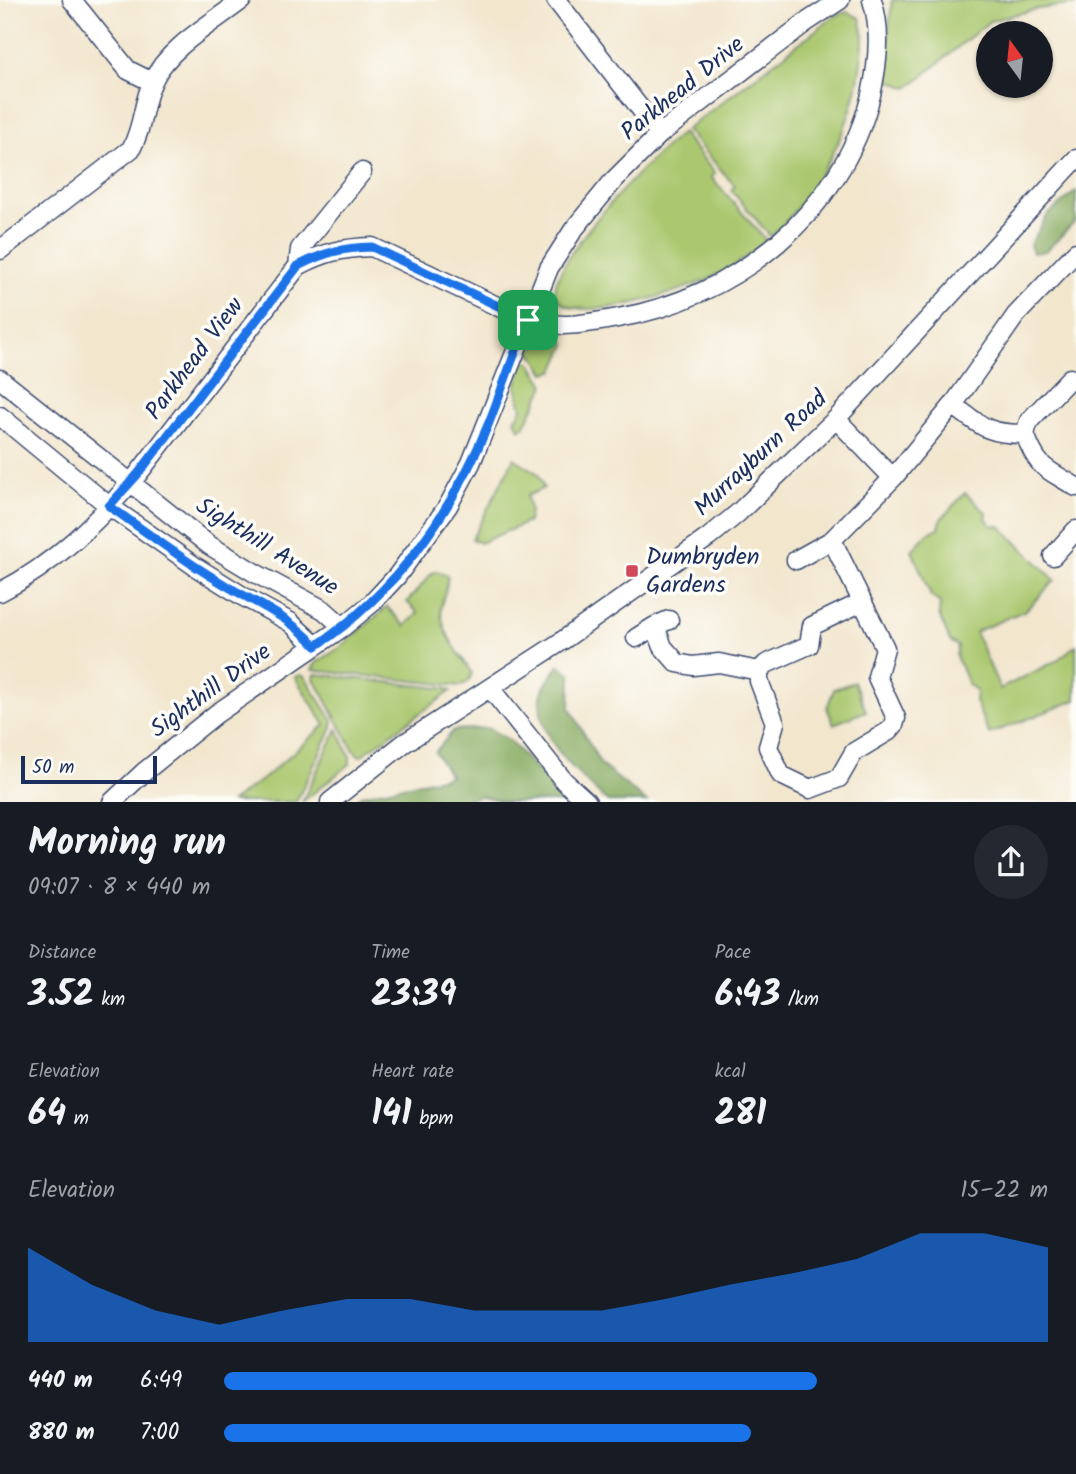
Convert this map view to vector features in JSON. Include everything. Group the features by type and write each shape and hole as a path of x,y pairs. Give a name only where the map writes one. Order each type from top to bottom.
{"street":[{"path":"72,0 128,70 152,82"},
{"path":"0,250 131,149 142,124 152,82 162,65 242,0"},
{"path":"556,0 660,134"},
{"name":"Parkhead Drive","path":"344,627 372,603 397,576 448,506 487,426 549,268 574,229 614,180 660,134 805,23 840,0"},
{"name":"Parkhead View","path":"131,482 298,266 322,253 346,248 372,247 528,320 554,326 638,315 683,301 734,275 774,246 803,220 828,189 860,130 874,80 878,44 878,25 872,0"},
{"name":"Murrayburn Road","path":"330,802 403,744 559,643 709,537 738,513 836,419 1076,159"},
{"name":"Parkhead View","path":"298,266 300,249 362,172"},
{"path":"796,560 832,540 893,478 953,405 1016,315 1076,251"},
{"path":"1070,377 1029,421 1025,435 1032,454 1041,466 1076,486"},
{"name":"Sighthill Avenue","path":"3,388 131,482 209,545 324,610 344,627"},
{"path":"953,405 983,428 1001,434 1025,435"},
{"name":"Sighthill Avenue","path":"0,416 109,506 196,568 290,622 316,646"},
{"path":"836,419 893,478"},
{"path":"0,592 48,562 81,535 131,482"},
{"path":"1054,556 1076,530"},
{"path":"832,540 885,648 877,677 896,718 889,731 854,752 839,778 810,789 780,775 768,747 775,723 758,681 759,671 766,664 809,645 812,626 862,602"},
{"path":"636,638 662,623 663,647 677,663 694,666 728,664 759,671"},
{"name":"Sighthill Drive","path":"112,802 144,772 207,722 344,627"},
{"path":"489,688 564,781 587,802"}],"green space":[{"path":"892,0 1076,0 1076,4 1038,9 990,21 976,21 976,32 908,88 884,78"},
{"path":"847,12 860,18 863,34 857,86 851,110 842,134 818,178 804,199 771,237 731,190 735,186 686,130 824,24"},
{"path":"682,133 715,173 711,177 767,241 718,275 684,289 606,308 583,308 565,304 555,294 558,277 569,256 628,184"},
{"path":"1076,191 1076,221 1046,251 1033,253 1030,245 1047,216"},
{"path":"565,341 554,371 545,373 531,351 534,346"},
{"path":"525,361 530,362 545,385 524,427 520,429 515,420 522,409 516,386"},
{"path":"514,458 538,474 544,488 527,496 530,510 528,522 480,543 472,539"},
{"path":"965,493 987,513 986,518 991,525 1000,526 1055,580 1026,610 975,632 1000,689 1056,661 1076,645 1076,700 989,734 975,701 976,691 968,684 956,656 958,646 950,641 939,615 940,603 931,596 912,550 928,533 939,528 941,519"},
{"path":"437,571 447,575 442,617 452,642 472,673 469,681 461,686 312,670 316,663 341,647 387,607 405,626 418,613 407,602 432,573"},
{"path":"559,665 571,674 570,708 601,765 647,802 608,802 572,768 551,740 544,725 542,693"},
{"path":"315,674 451,691 361,756 357,755 346,737 314,679"},
{"path":"295,677 305,677 333,721 296,802 231,802 264,778 325,725"},
{"path":"854,682 866,711 834,724 827,708 834,689"},
{"path":"488,728 509,740 567,802 505,802 481,796 456,802 353,802 362,795 450,776 435,752 454,730"},
{"path":"337,729 350,756 350,764 302,802"}],"place":[{"name":"Dumbryden Gardens","path":"632,571"}],"route":[{"path":"372,247 528,320 487,426 448,506 419,548 372,603 316,646 299,628 196,568 109,506 138,474 225,363 281,286 298,266 322,253 346,248 372,247"}]}
